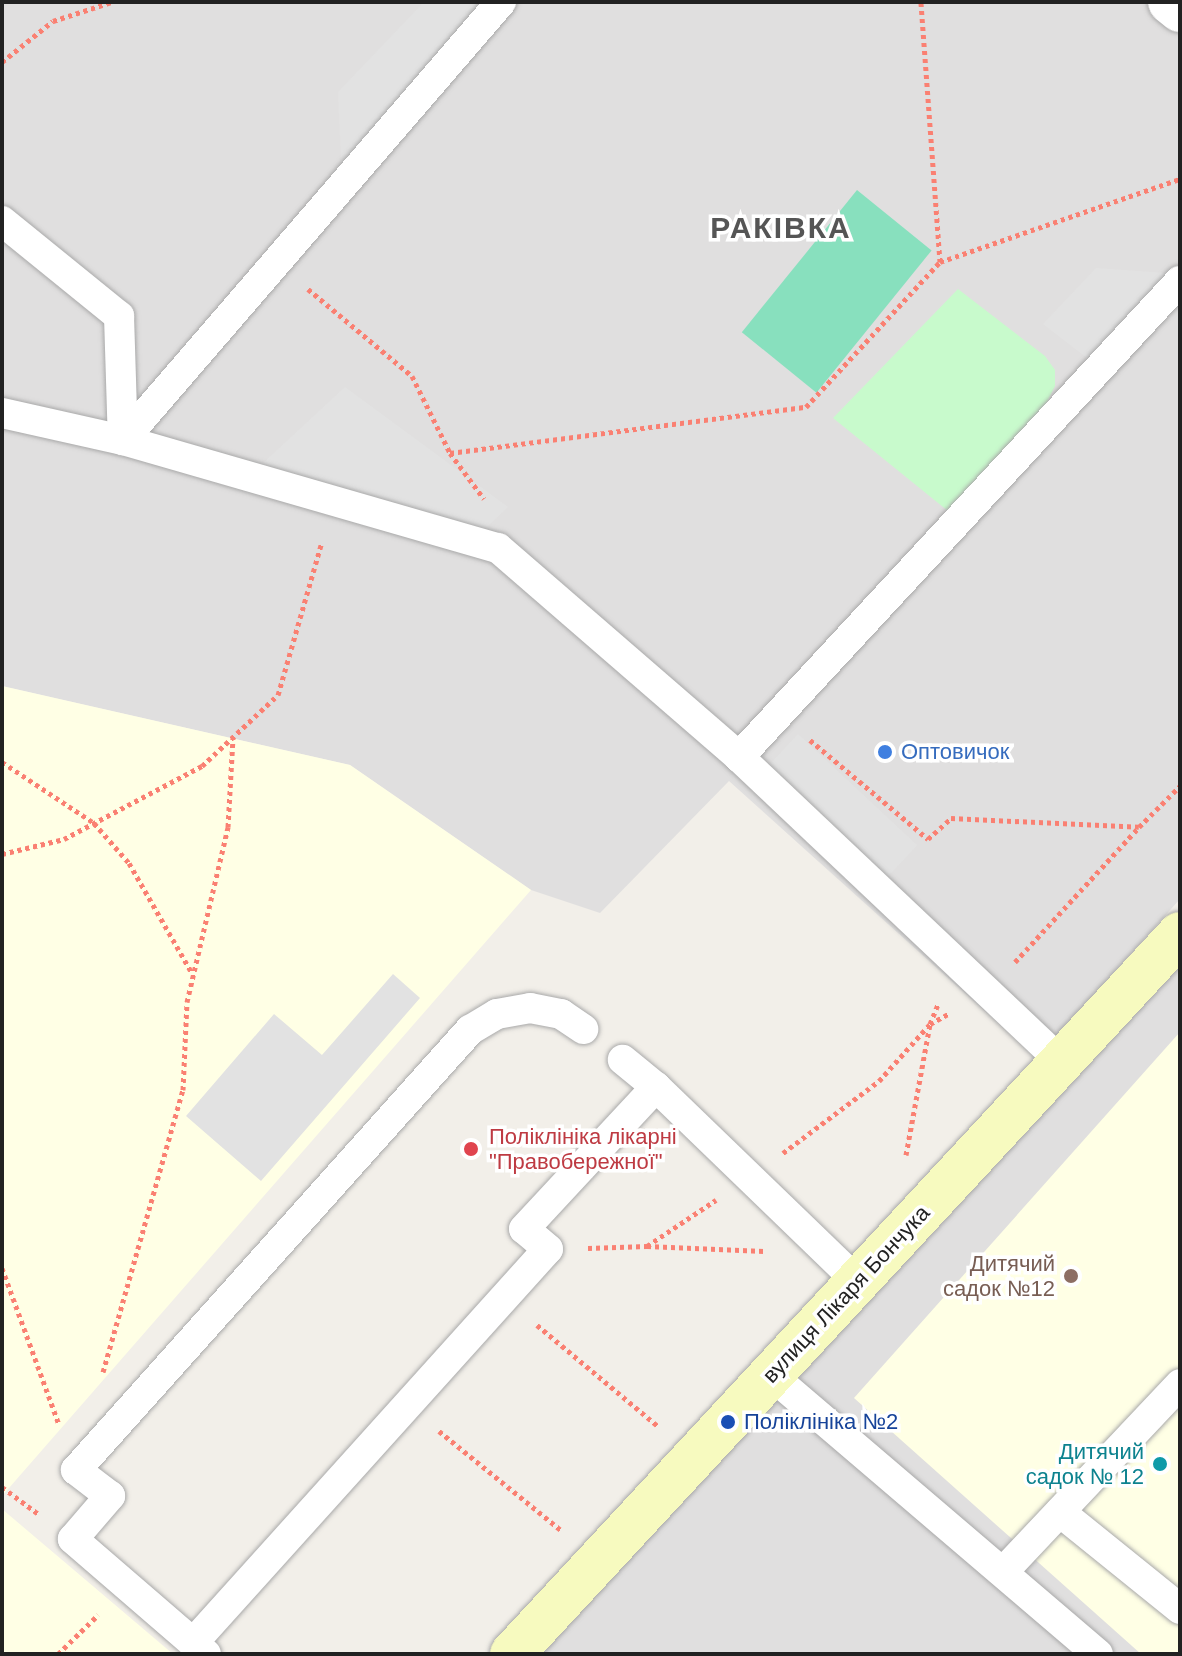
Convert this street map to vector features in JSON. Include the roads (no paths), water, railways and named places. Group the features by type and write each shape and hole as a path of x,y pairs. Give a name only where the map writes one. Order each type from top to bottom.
{"street":[{"path":"1170,2 1180,10"},
{"name":"вулиця Лікаря Бончука","path":"512,1654 771,1375 843,1268 1061,1061 1180,934"}],"lane":[{"path":"123,440 274,260 501,2"},
{"path":"2,221 119,316 123,440"},
{"path":"739,757 1180,281"},
{"path":"2,413 123,440 333,503 498,548 739,757 1061,1061"},
{"path":"583,1029 561,1014 530,1008 497,1014 470,1030 76,1470 110,1496 73,1539 199,1648 548,1249 524,1229 656,1087"},
{"path":"623,1060 656,1087 843,1268"},
{"path":"771,1375 1098,1654"},
{"path":"1003,1572 1180,1384"},
{"path":"1060,1512 1180,1609"}],"place":[{"name":"Оптовичок","path":"885,752"},
{"name":"Поліклініка лікарні \"Правобережної\"","path":"471,1149"},
{"name":"Дитячий садок №12","path":"1071,1276"},
{"name":"Поліклініка №2","path":"728,1422"},
{"name":"Дитячий садок № 12","path":"1160,1464"}],"district":[{"name":"РАКІВКА","path":"781,228"}]}
